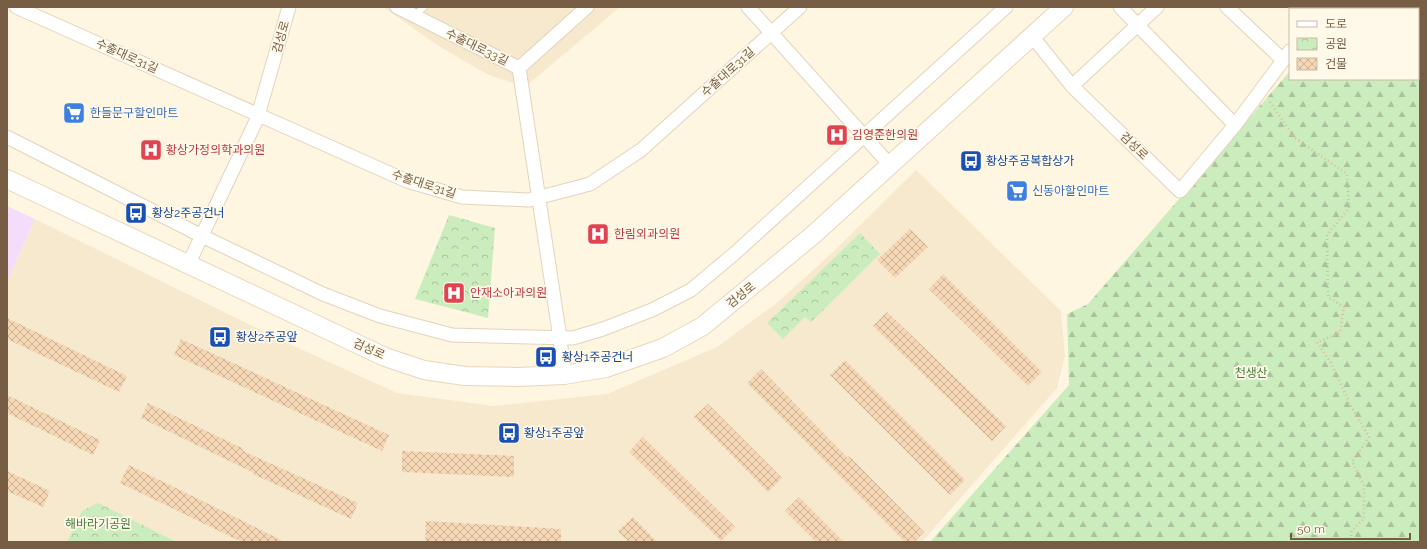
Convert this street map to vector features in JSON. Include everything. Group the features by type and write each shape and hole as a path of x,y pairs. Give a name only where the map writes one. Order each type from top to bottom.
{"street":[{"name":"수출대로31길","path":"16,7 407,181 462,197 529,200 590,184 641,150 800,7"},
{"name":"검성로","path":"188,265 258,114 289,7"},
{"name":"수출대로33길","path":"397,7 519,68 586,7"},
{"path":"748,7 890,165"},
{"path":"7,137 202,236 323,294 380,316 452,335 573,338 603,329 652,310 691,290 734,254 1006,7"},
{"name":"검성로","path":"7,179 385,357 424,370 464,376 518,377 564,375 606,368 663,348 703,326 813,235 1064,7"},
{"path":"1120,7 1235,125"},
{"path":"1072,86 1157,7"},
{"name":"검성로","path":"1032,36 1072,86 1180,191 1235,125 1287,56 1228,7"},
{"path":"519,68 560,338 564,375"}],"lane":[{"path":"414,16 424,7"}],"path":[{"path":"1261,91 1295,138 1347,174 1349,208 1327,235 1328,297 1344,307 1340,334 1317,342 1332,363 1349,402 1369,438 1352,462 1364,485 1364,519 1352,530 1350,542"}],"shaded area":[{"path":"383,7 620,7 525,87 491,76 473,66 437,45"},
{"path":"916,170 1061,311 1065,356 1057,388 922,542 7,542 7,282 35,219 285,342 397,393 494,406 607,394 717,347 778,302 833,252"},
{"path":"7,206 35,219 7,282"}],"green space":[{"name":"천생산","path":"1420,7 1420,542 930,542 1069,385 1067,314 1088,304 1289,72 1289,80 1419,80 1419,8 1336,8"},
{"path":"449,215 495,228 488,318 415,299"},
{"path":"860,233 880,254 811,322 805,317 783,339 767,323"},
{"name":"해바라기공원","path":"98,503 177,542 67,542 82,511"}],"building":[{"path":"910,229 928,247 895,278 877,260"},
{"path":"943,274 1042,372 1028,386 929,289"},
{"path":"887,312 1006,426 992,441 873,326"},
{"path":"7,318 127,376 119,392 7,339"},
{"path":"181,339 389,435 382,451 174,355"},
{"path":"845,360 965,480 950,495 830,375"},
{"path":"761,369 848,458 849,456 924,532 914,542 905,542 747,383"},
{"path":"7,395 100,440 93,455 7,413"},
{"path":"148,403 244,449 243,451 358,503 351,519 253,474 254,473 141,418"},
{"path":"708,404 782,478 768,492 694,417"},
{"path":"643,437 735,527 721,541 629,452"},
{"path":"402,451 514,456 514,477 402,472"},
{"path":"129,465 285,542 242,542 120,483"},
{"path":"7,471 50,491 43,507 7,491"},
{"path":"799,497 844,542 816,542 785,511"},
{"path":"633,517 657,542 629,542 618,531"},
{"path":"426,521 561,529 561,542 425,541"}],"place":[{"name":"한들문구할인마트","path":"74,113"},
{"name":"김영준한의원","path":"837,135"},
{"name":"황상가정의학과의원","path":"151,150"},
{"name":"황상주공복합상가","path":"971,161"},
{"name":"신동아할인마트","path":"1017,191"},
{"name":"황상2주공건너","path":"136,213"},
{"name":"한림외과의원","path":"598,234"},
{"name":"안재소아과의원","path":"454,293"},
{"name":"황상2주공앞","path":"220,337"},
{"name":"황상1주공건너","path":"546,357"},
{"name":"황상1주공앞","path":"509,433"}]}
